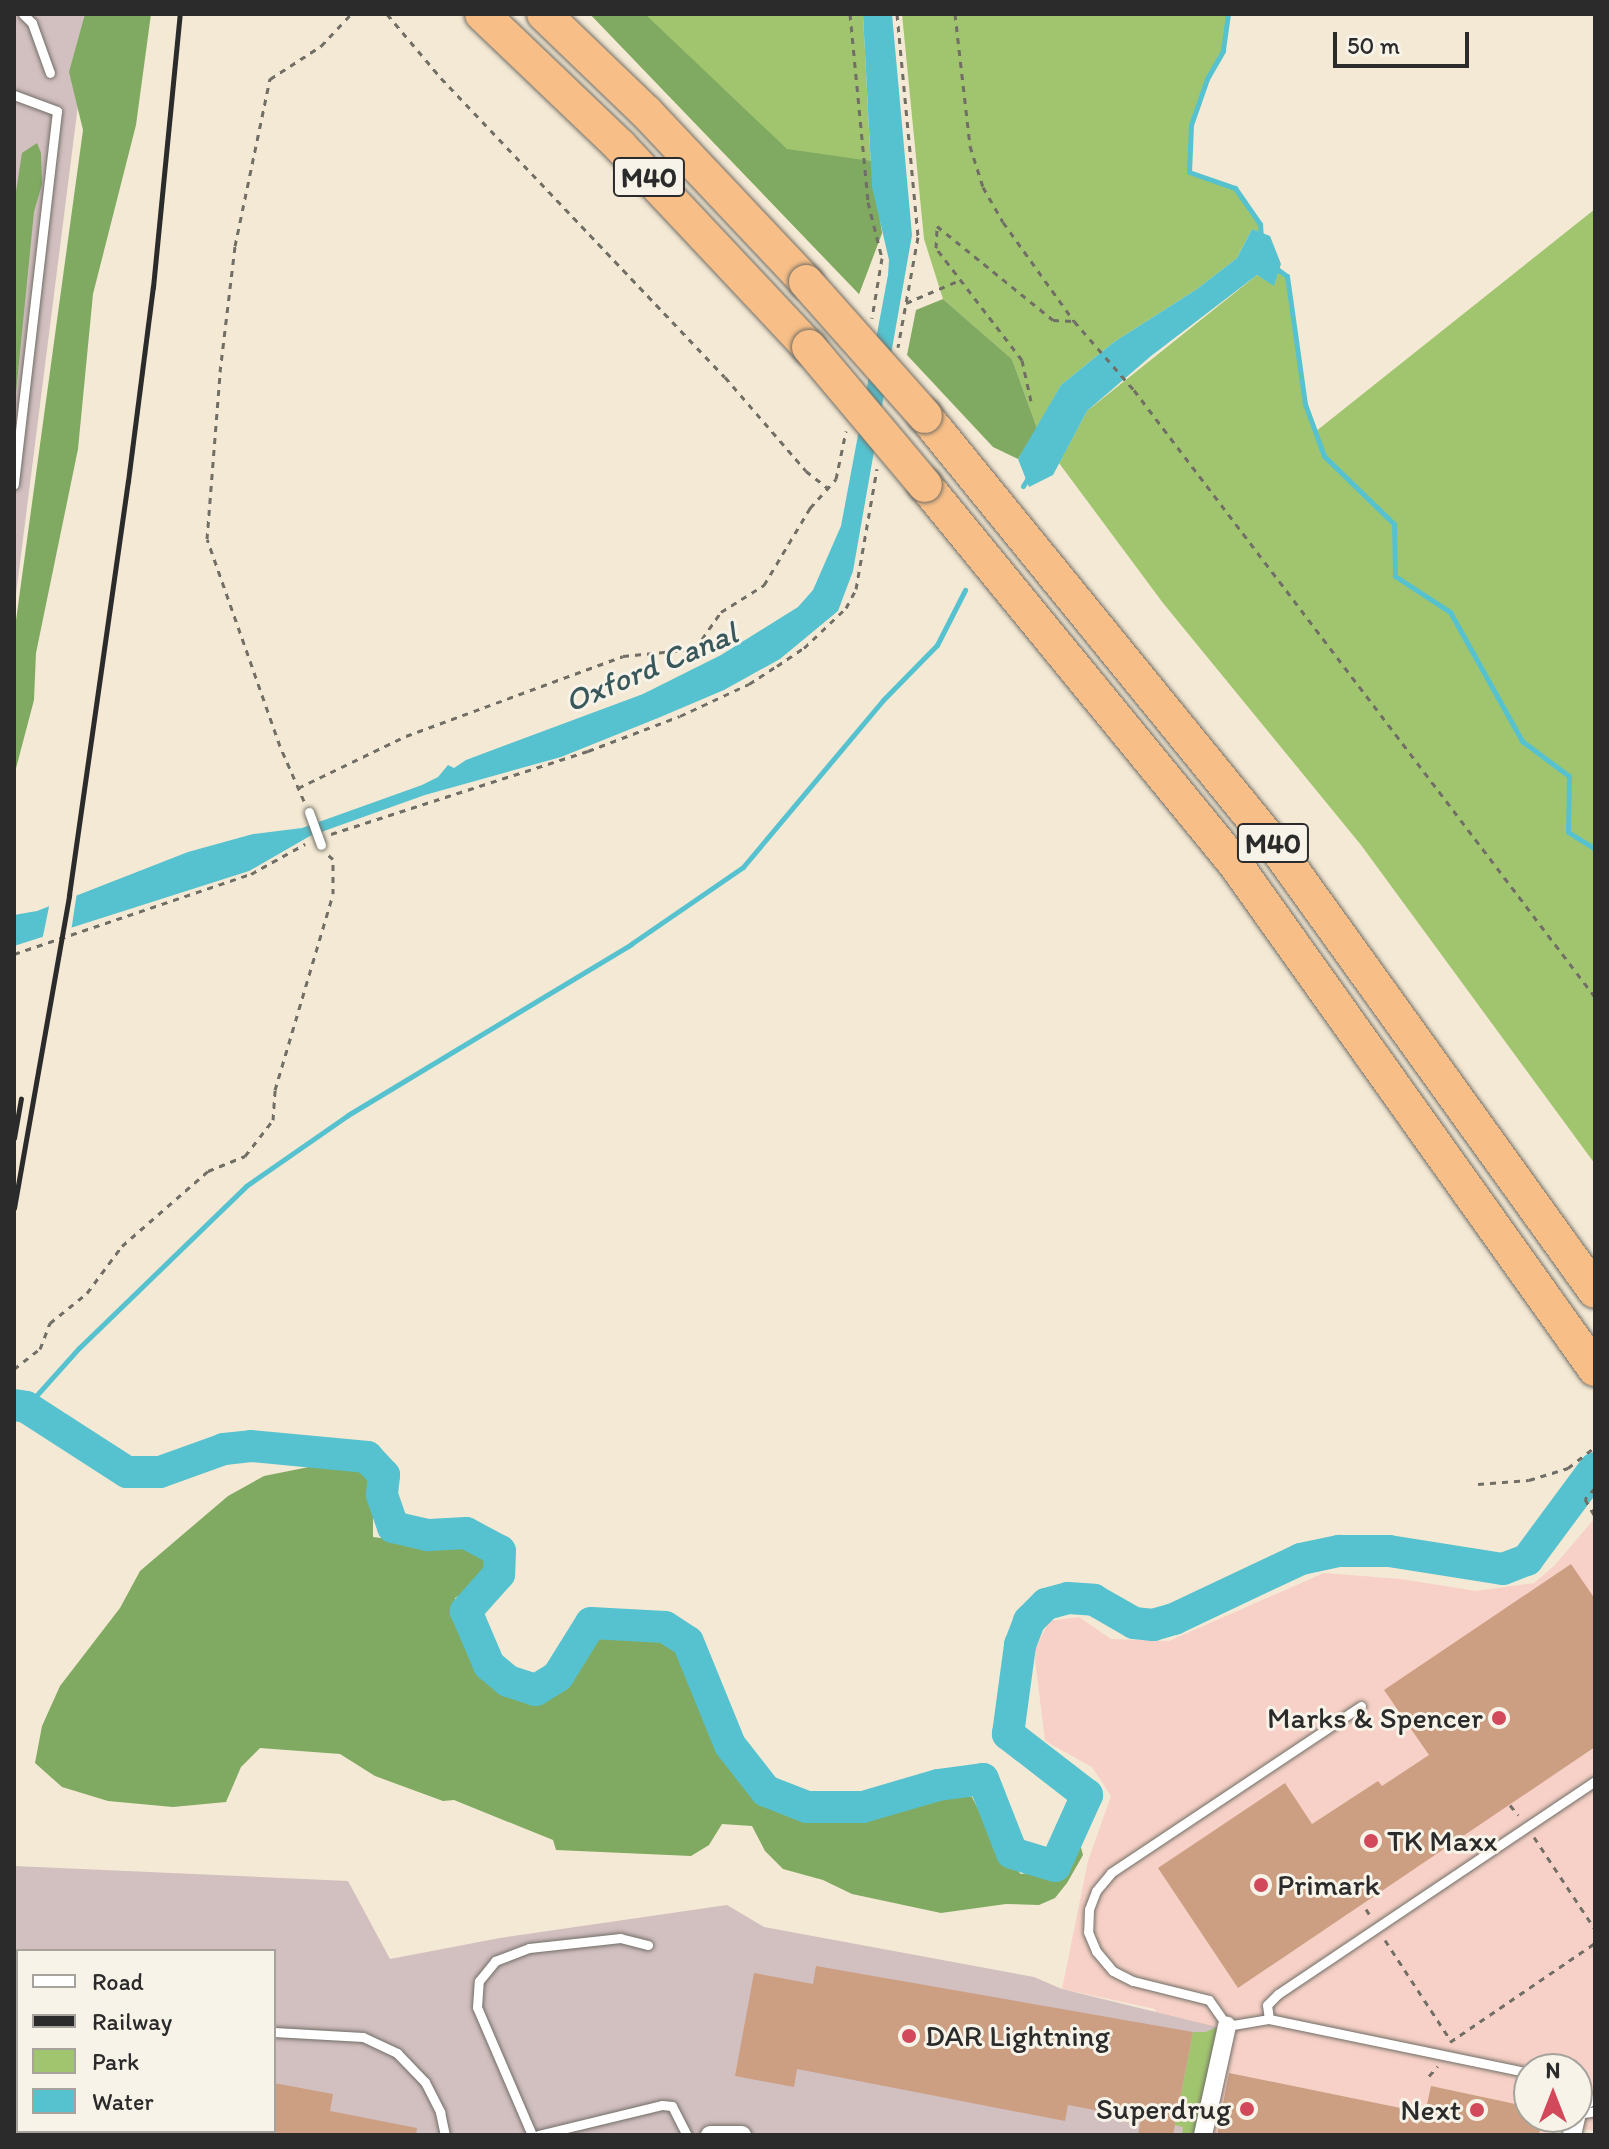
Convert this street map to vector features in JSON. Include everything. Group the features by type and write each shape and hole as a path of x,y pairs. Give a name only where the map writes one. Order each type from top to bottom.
{"highway":[{"name":"M40","path":"482,14 620,146 809,347 925,485 1236,865 1589,1359"},
{"name":"M40","path":"544,14 646,112 806,282 925,416 1275,846 1595,1291"}],"street":[{"path":"1203,2135 1227,2026"},
{"path":"710,2135 742,2135"}],"lane":[{"path":"23,14 32,23 50,73"},
{"path":"14,95 57,111 14,485"},
{"path":"309,812 322,841"},
{"path":"1361,1706 1111,1873 1096,1891 1089,1909 1088,1932 1096,1951 1113,1971 1133,1981 1209,2000 1227,2026 1269,2019 1513,2070"},
{"path":"1269,2019 1267,2005 1278,1994 1595,1781"},
{"path":"648,1945 620,1938 529,1948 495,1961 479,1981 477,2007 535,2135 662,2105 672,2106 687,2135"},
{"path":"276,2032 363,2037 397,2053 425,2082 440,2112 445,2135"}],"path":[{"path":"309,812 275,732 207,539 220,372 235,246 270,79 321,46 351,14"},
{"path":"387,14 441,78 725,377 806,471 829,488"},
{"path":"850,14 868,202 882,258 871,324"},
{"path":"897,14 918,237 898,350"},
{"path":"955,14 970,146 983,187 1003,222 1074,321 1134,390 1595,997"},
{"path":"1031,401 1022,360 936,248 937,226 1053,320 1074,321"},
{"path":"906,303 960,280"},
{"path":"298,788 406,736 623,656 695,649 721,612 764,585 810,508 836,479 850,417"},
{"path":"14,1369 40,1349 50,1323 87,1293 122,1246 208,1171 245,1156 273,1120 275,1090 333,894 333,859 322,841 588,751 680,716 749,684 791,657 831,625 846,608 856,589 878,460"},
{"path":"14,954 251,874 309,841"},
{"path":"1478,1484 1529,1480 1568,1468 1595,1447"},
{"path":"1595,1488 1585,1499 1595,1516"},
{"path":"1510,1805 1595,1929"},
{"path":"1366,1909 1451,2041"},
{"path":"1429,2076 1446,2056 1451,2041 1595,1943"}],"shaded area":[{"path":"14,14 102,14 78,105 14,610"},
{"path":"1595,1518 1595,2131 1593,2053 1513,2053 1513,2133 1548,2135 1197,2135 1155,2009 1062,1989 1088,1861 1111,1796 1092,1767 1045,1741 1034,1651 1049,1621 1079,1617 1111,1639 1169,1641 1324,1573 1401,1579 1476,1591 1534,1583 1554,1566"},
{"path":"14,1866 348,1881 390,1959 500,1938 727,1905 764,1927 1034,1977 1062,1989 1217,2027 1197,2135 14,2135"}],"green space":[{"path":"85,14 151,14 136,125 93,294 78,449 36,653 34,700 14,776 14,635 83,130 69,72"},
{"path":"590,14 863,14 872,187 882,233 859,294"},
{"path":"590,14 645,14 787,149 871,161 882,233 859,294"},
{"path":"902,14 1228,14 1223,51 1207,79 1191,125 1189,172 1235,188 1260,224 1261,233 1252,229 1237,258 1197,289 1114,342 1061,385 1037,428 1012,359 943,299 924,239"},
{"path":"37,143 41,153 42,184 34,212 14,413 14,204 22,153"},
{"path":"1595,209 1595,1164 1361,845 1163,603 1059,463 1087,411 1257,275 1274,285 1279,270 1287,276 1305,404 1315,432"},
{"path":"943,299 1012,359 1037,428 1018,459 993,447 907,355 916,310"},
{"path":"314,1466 366,1471 373,1503 373,1537 432,1544 467,1542 479,1549 491,1571 482,1582 455,1598 456,1613 477,1658 504,1685 526,1695 542,1692 570,1670 595,1632 615,1628 664,1642 685,1657 696,1702 722,1757 764,1795 818,1817 852,1817 901,1809 920,1800 944,1796 972,1797 1001,1855 1021,1874 1061,1868 1079,1840 1083,1855 1055,1898 1039,1905 1006,1904 941,1913 852,1894 823,1880 783,1869 765,1851 752,1826 722,1824 709,1845 691,1856 556,1850 553,1840 454,1800 443,1801 375,1776 340,1754 260,1748 241,1767 226,1802 173,1807 108,1801 62,1787 35,1763 42,1726 60,1686 120,1608 140,1571 228,1496 264,1476"},
{"path":"1217,2027 1197,2135 1182,2135 1183,2127 1175,2125 1193,2032 1206,2032"}],"water":[{"path":"863,14 892,14 912,235 853,571 838,611 780,659 724,690 658,718 561,757 425,795 310,836 249,871 14,946 14,915 37,911 188,852 253,834 302,828 422,785 438,777 448,765 454,768 466,760 643,694 721,655 798,607 813,590 841,526 888,275 889,260 872,187"},
{"path":"1252,229 1270,236 1281,264 1274,286 1257,275 1151,356 1087,411 1053,475 1029,487 1018,459 1061,385 1114,342 1197,289 1237,258"}],"pier":[{"path":"77,892 71,932 42,941 50,902"}],"building":[{"path":"1571,1564 1595,1599 1595,1747 1238,1988 1158,1868 1285,1783 1312,1824 1378,1781 1382,1786 1429,1755 1384,1690"},
{"path":"816,1966 1193,2032 1173,2135 1138,2135 1141,2119 1068,2105 1065,2121 797,2069 794,2087 735,2076 754,1973 813,1984"},
{"path":"1229,2073 1425,2113 1431,2086 1513,2104 1513,2133 1539,2133 1539,2135 1217,2135"},
{"path":"276,2083 333,2094 330,2111 417,2128 416,2135 274,2135"}],"waterway":[{"path":"1228,14 1223,51 1207,79 1191,125 1189,172 1235,188 1260,224 1261,237"},
{"path":"1273,266 1287,276 1305,404 1324,456 1394,524 1395,576 1450,612 1522,741 1569,776 1568,832 1595,849"},
{"path":"1023,486 1029,476"},
{"path":"26,1407 79,1348 246,1186 348,1115 631,944 743,867 883,700 937,645 965,590"},
{"path":"14,1405 26,1407 127,1472 160,1472 224,1449 251,1446 367,1457 384,1475 382,1495 393,1527 429,1535 466,1533 500,1551 499,1574 466,1611 489,1665 508,1681 536,1690 558,1676 591,1623 665,1627 688,1642 730,1745 766,1791 807,1807 863,1807 938,1785 983,1779 1012,1853 1055,1866 1087,1795 1008,1734 1020,1645 1029,1621 1046,1604 1068,1598 1094,1600 1134,1623 1153,1625 1174,1619 1301,1559 1339,1551 1389,1551 1503,1569 1527,1560 1595,1468"}],"railway":[{"path":"14,1208 69,895 128,481 153,287 180,14"},
{"path":"14,1138 21,1099"}],"place":[{"name":"Marks & Spencer","path":"1499,1718"},
{"name":"TK Maxx","path":"1371,1841"},
{"name":"Primark","path":"1261,1885"},
{"name":"DAR Lightning","path":"909,2036"},
{"name":"Superdrug","path":"1247,2109"},
{"name":"Next","path":"1477,2110"}],"water label":[{"name":"Oxford Canal","path":"651,667"}]}
